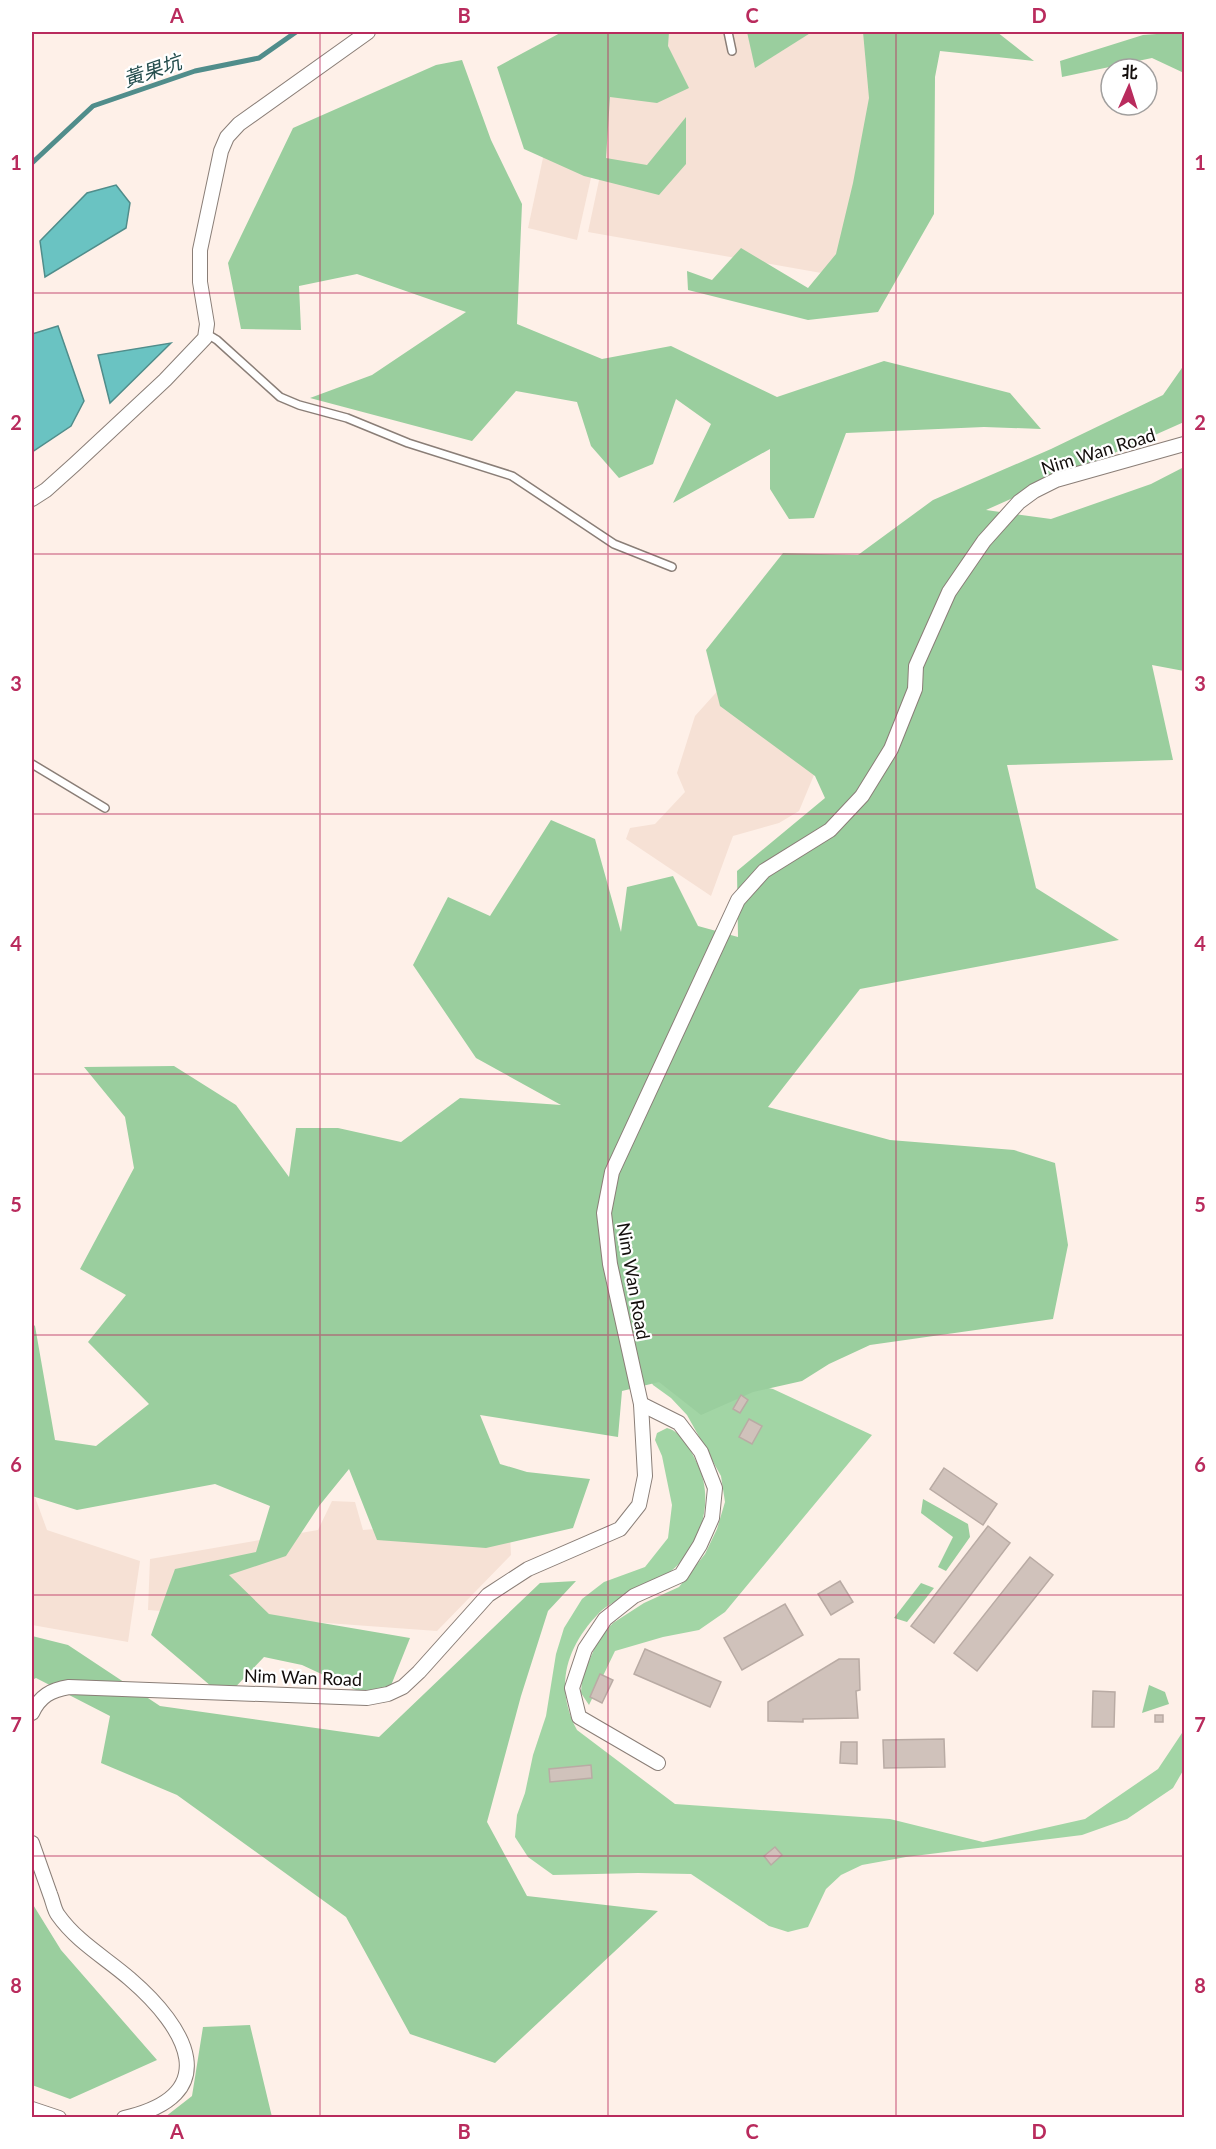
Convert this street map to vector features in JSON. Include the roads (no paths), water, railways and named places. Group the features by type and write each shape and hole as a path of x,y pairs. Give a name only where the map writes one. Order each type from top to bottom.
{"street":[{"path":"32,499 75,464 165,380 199,346 207,334 200,282 200,250 221,151 227,137 239,124 284,90 368,32"},
{"name":"Nim Wan Road","path":"32,1713 42,1698 53,1690 69,1687 367,1698 388,1694 403,1687 419,1672 488,1595 528,1569 621,1529 639,1505 645,1476 641,1404 610,1264 604,1213 612,1172 738,900 764,871 830,830 862,796 891,749 915,689 916,666 949,592 984,541 1019,502 1056,480 1185,444"},
{"path":"641,1404 679,1423 701,1452 715,1488 712,1518 700,1545 681,1575 634,1596 605,1619 585,1649 572,1688 579,1717 658,1764"},
{"path":"32,1843 57,1914 80,1939 131,1979 156,2005 184,2047 188,2071 176,2096 159,2106 124,2118"},
{"path":"32,2109 59,2118"}],"lane":[{"path":"728,32 732,51"},
{"path":"207,334 217,340 280,397 299,405 347,418 408,443 512,476 614,544 672,567"},
{"path":"32,764 105,808"}],"water":[{"path":"116,185 130,203 126,228 45,277 40,241 87,193"},
{"path":"58,326 84,401 71,426 32,452 32,334"},
{"path":"171,343 110,403 98,355"}],"waterway":[{"name":"黃果坑","path":"32,163 93,106 195,71 259,58 296,32"}]}
